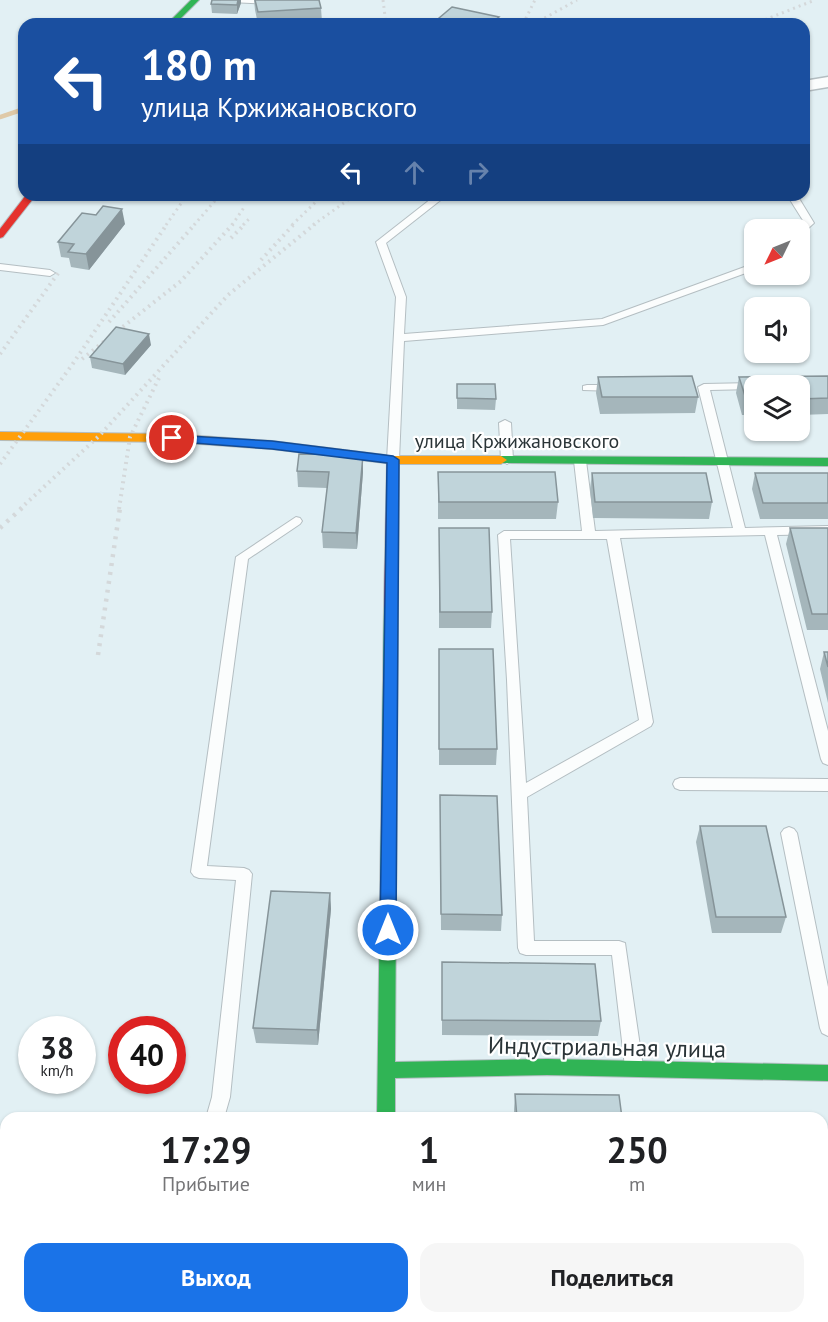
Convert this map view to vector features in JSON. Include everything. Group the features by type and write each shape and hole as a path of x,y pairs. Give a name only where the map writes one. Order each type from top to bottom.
{"street":[{"path":"177,18 195,0"},
{"path":"810,85 828,82"},
{"path":"0,235 27,201"},
{"name":"улица Кржижановского","path":"0,436 99,435 172,438 272,445 393,460 828,462"},
{"path":"386,1112 393,460"},
{"name":"Индустриальная улица","path":"386,1070 547,1067 828,1073"}],"lane":[{"path":"230,0 279,2"},
{"path":"393,460 401,297 381,242 434,201"},
{"path":"795,201 806,219"},
{"path":"0,267 50,273"},
{"path":"399,338 603,322 744,271"},
{"path":"740,532 723,462 699,387 744,386"},
{"path":"587,388 622,388"},
{"path":"505,423 507,460"},
{"path":"579,461 589,535"},
{"path":"217,1112 221,1097 244,874 199,872 202,849 242,557 296,521"},
{"path":"634,1069 619,948 526,948 504,535 828,530"},
{"path":"770,531 828,759"},
{"path":"519,794 646,722 613,535"},
{"path":"680,784 828,785"},
{"path":"789,833 828,1028"}],"building":[{"path":"212,0 238,0 237,5 211,4"},
{"path":"255,0 319,0 321,8 258,12"},
{"path":"452,7 499,17 498,18 439,18"},
{"path":"103,206 122,209 86,254 68,252 74,244 58,242 82,213 96,215"},
{"path":"116,327 149,334 123,364 90,357"},
{"path":"692,376 698,397 602,397 598,377"},
{"path":"810,376 828,376 828,398 810,399"},
{"path":"739,377 744,377 744,393"},
{"path":"457,384 495,384 496,399 457,398"},
{"path":"299,454 363,455 356,533 322,532 329,472 297,471"},
{"path":"438,472 555,472 558,502 439,502"},
{"path":"592,473 706,473 712,502 595,502"},
{"path":"755,473 828,473 828,503 763,503"},
{"path":"439,528 489,528 492,612 440,612"},
{"path":"790,528 828,528 828,614 812,614"},
{"path":"439,649 493,649 497,749 439,749"},
{"path":"824,652 828,652 828,667"},
{"path":"440,795 497,796 502,915 441,914"},
{"path":"700,826 766,826 786,917 716,917"},
{"path":"271,891 330,893 317,1030 253,1028"},
{"path":"442,962 595,964 601,1021 442,1020"},
{"path":"515,1094 619,1095 621,1112 516,1112"}],"waterway":[{"path":"0,117 18,111"}],"railway":[{"path":"383,0 385,18"},
{"path":"526,18 535,0"},
{"path":"545,18 577,0"},
{"path":"769,18 815,0"},
{"path":"166,225 183,201"},
{"path":"194,225 215,201"},
{"path":"292,225 317,201"},
{"path":"313,225 347,201"},
{"path":"232,225 245,206"},
{"path":"243,225 250,218"},
{"path":"0,464 72,365 167,224"},
{"path":"109,322 195,224"},
{"path":"82,359 181,281 233,224"},
{"path":"231,238 245,224"},
{"path":"261,260 294,224"},
{"path":"20,509 99,436 228,295 315,224"},
{"path":"0,354 59,272"},
{"path":"119,509 130,437 160,376"},
{"path":"0,528 22,508"},
{"path":"98,655 120,508"}],"traffic: fast":[{"path":"177,18 195,0"},
{"path":"501,460 828,462"},
{"path":"386,1112 391,607"},
{"path":"386,1070 547,1067 828,1073"}],"traffic: slow":[{"path":"0,436 172,438 272,445 393,460 501,460"}],"traffic: jam":[{"path":"0,235 26,201"},
{"path":"391,607 393,460"}],"route":[{"path":"172,438 272,445 393,460 388,930"}]}
